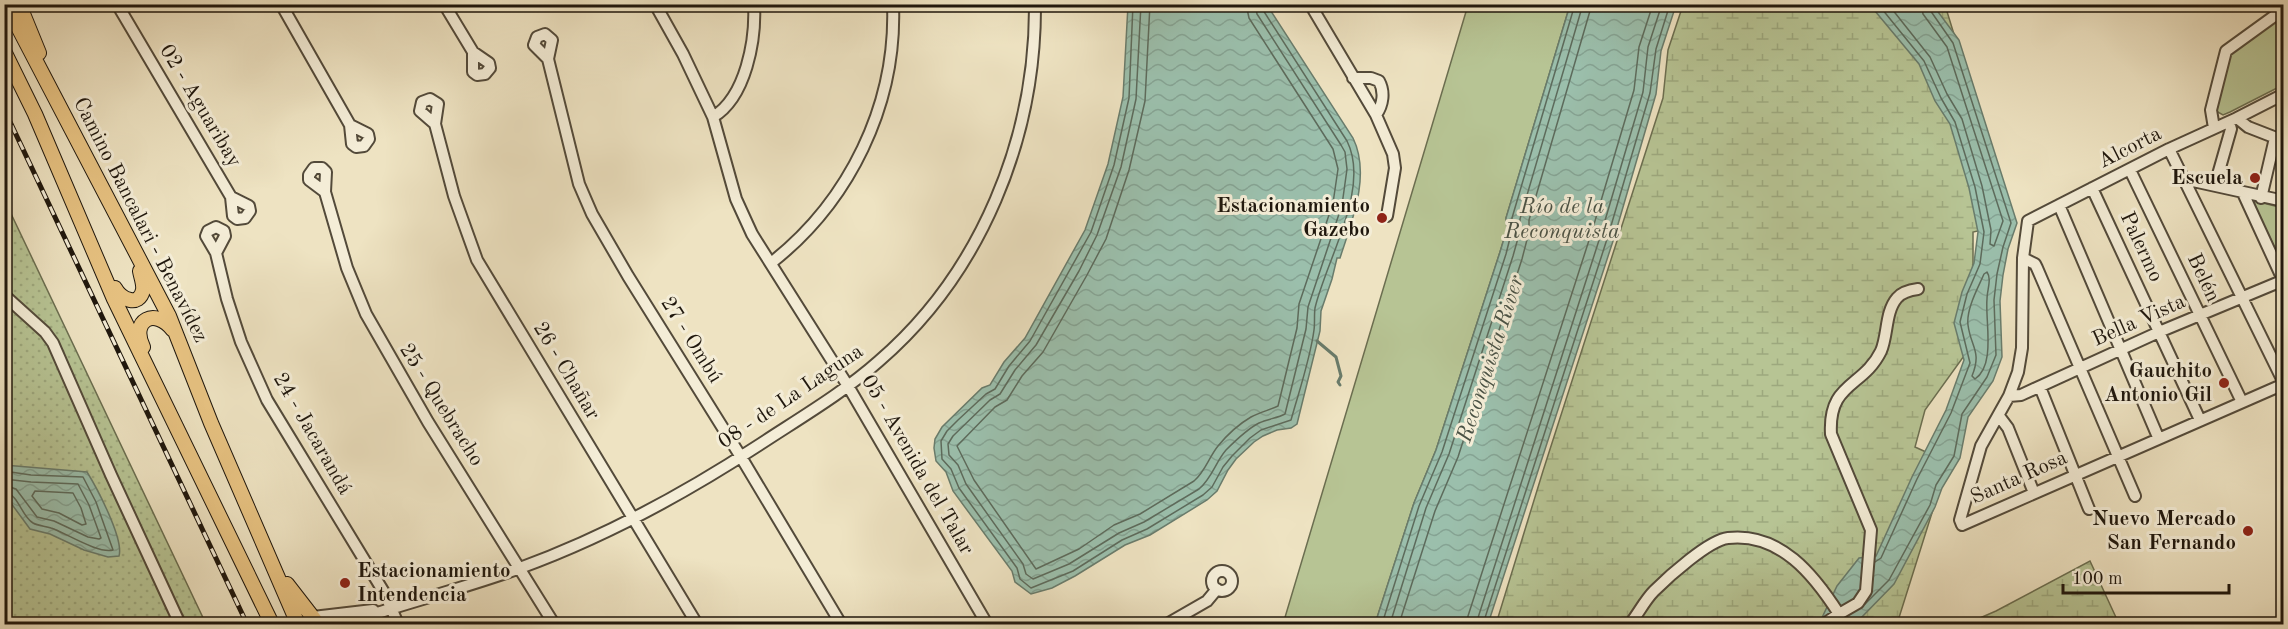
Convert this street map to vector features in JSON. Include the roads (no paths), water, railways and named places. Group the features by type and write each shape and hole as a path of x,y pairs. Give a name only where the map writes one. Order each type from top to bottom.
{"main road":[{"name":"Camino Bancalari - Benavídez","path":"6,4 136,257 169,316 267,556 298,624"},
{"path":"19,4 57,103"},
{"path":"4,51 35,114 114,299 272,624"},
{"path":"63,180 93,238 115,288 124,299 139,297 143,292 136,257"},
{"path":"176,334 163,320 152,317 142,324 139,333 198,469"},
{"path":"267,556 315,621"}],"street":[{"name":"02 - Aguaribay","path":"117,4 231,197"},
{"path":"281,4 350,124"},
{"path":"444,4 473,52"},
{"name":"05 - Avenida del Talar","path":"655,4 688,64 713,117 740,210 752,234 848,386 987,624"},
{"path":"713,117 729,104 745,70 755,25 754,4"},
{"path":"771,263 809,230 828,208 860,156 872,127 888,73 894,24 893,4"},
{"name":"08 - de La Laguna","path":"348,624 391,608 520,568 634,519 741,457 848,386 880,360 921,319 952,279 984,225 1010,162 1026,105 1035,45 1035,4"},
{"path":"1310,4 1376,115 1391,148 1395,168 1386,216"},
{"path":"2214,128 2211,110 2226,51 2283,9"},
{"name":"27 - Ombú","path":"548,59 579,184 586,202 628,276 741,457 841,624"},
{"path":"1353,78 1371,78 1379,81 1382,94 1380,109 1376,115"},
{"name":"Alcorta","path":"2023,258 2028,221 2283,94"},
{"path":"2215,185 2233,120 2279,139 2260,198"},
{"name":"26 - Chañar","path":"435,124 461,218 477,260 697,624"},
{"path":"2169,149 2283,383"},
{"name":"Belén","path":"2130,170 2242,402"},
{"path":"2184,179 2260,198 2283,201"},
{"name":"Palermo","path":"2092,188 2200,420"},
{"name":"25 - Quebracho","path":"325,192 356,292 374,330 428,422 554,624"},
{"path":"2243,193 2283,280"},
{"path":"2059,206 2158,437"},
{"name":"24 - Jacarandá","path":"216,253 227,299 241,342 267,400 391,608 398,624"},
{"path":"2023,258 2035,264 2037,268 2134,496"},
{"name":"Santa Rosa","path":"2023,258 2020,361 2009,396 1981,446 1960,520 1962,525 2283,383"},
{"name":"Bella Vista","path":"2009,396 2021,395 2040,387 2159,332 2283,280"},
{"path":"1824,624 1858,603 1866,591 1871,531 1831,434 1830,418 1834,403 1882,349 1891,309 1897,298 1907,291 1918,289"},
{"path":"4,295 45,332 53,343 180,624"},
{"path":"2040,387 2089,509"},
{"path":"1999,417 2008,428 2034,493"},
{"path":"1630,624 1653,592 1708,546 1727,538 1753,540 1781,548 1821,586 1839,614"},
{"path":"1167,624 1207,601 1217,590"},
{"name":"08 - de La Laguna","path":"315,621 391,608"}],"water":[{"path":"1128,5 1267,5 1353,138 1360,167 1358,198 1350,229 1340,258 1337,258 1321,311 1320,331 1297,424 1291,428 1277,430 1254,442 1236,459 1217,491 1207,500 1150,535 1125,545 1075,576 1052,588 1031,594 1015,582 1012,571 953,491 946,472 936,461 935,439 942,427 982,388 990,385 1004,362 1025,338 1085,230 1108,164 1123,97"},
{"name":"Río de la Reconquista","path":"1570,5 1676,5 1661,51 1656,94 1614,238 1488,624 1375,624 1414,503 1436,450 1500,252 1507,229 1506,218"},
{"path":"1870,5 1933,5 1959,40 2017,223 2008,249 2000,301 2002,357 1993,381 1968,417 1960,458 1942,488 1935,507 1894,584 1860,619 1858,624 1819,624 1837,586 1859,558 1876,556 1946,410 1964,360 1954,323 1962,292 1974,263 1978,232 1969,188 1950,124 1935,101 1919,64"},
{"path":"4,465 87,472 114,526 118,538 119,556 108,557 84,550 50,534 30,529 5,495"}],"waterway":[{"path":"1317,341 1336,357 1341,376 1338,382 1340,385"}],"railway":[{"path":"4,109 247,624"}],"place":[{"name":"Escuela","path":"2255,178"},
{"name":"Estacionamiento Gazebo","path":"1382,218"},
{"name":"Gauchito Antonio Gil","path":"2224,383"},
{"name":"Nuevo Mercado San Fernando","path":"2248,531"},
{"name":"Estacionamiento Intendencia","path":"345,583"}],"water label":[{"name":"Reconquista River","path":"1491,359"}]}
